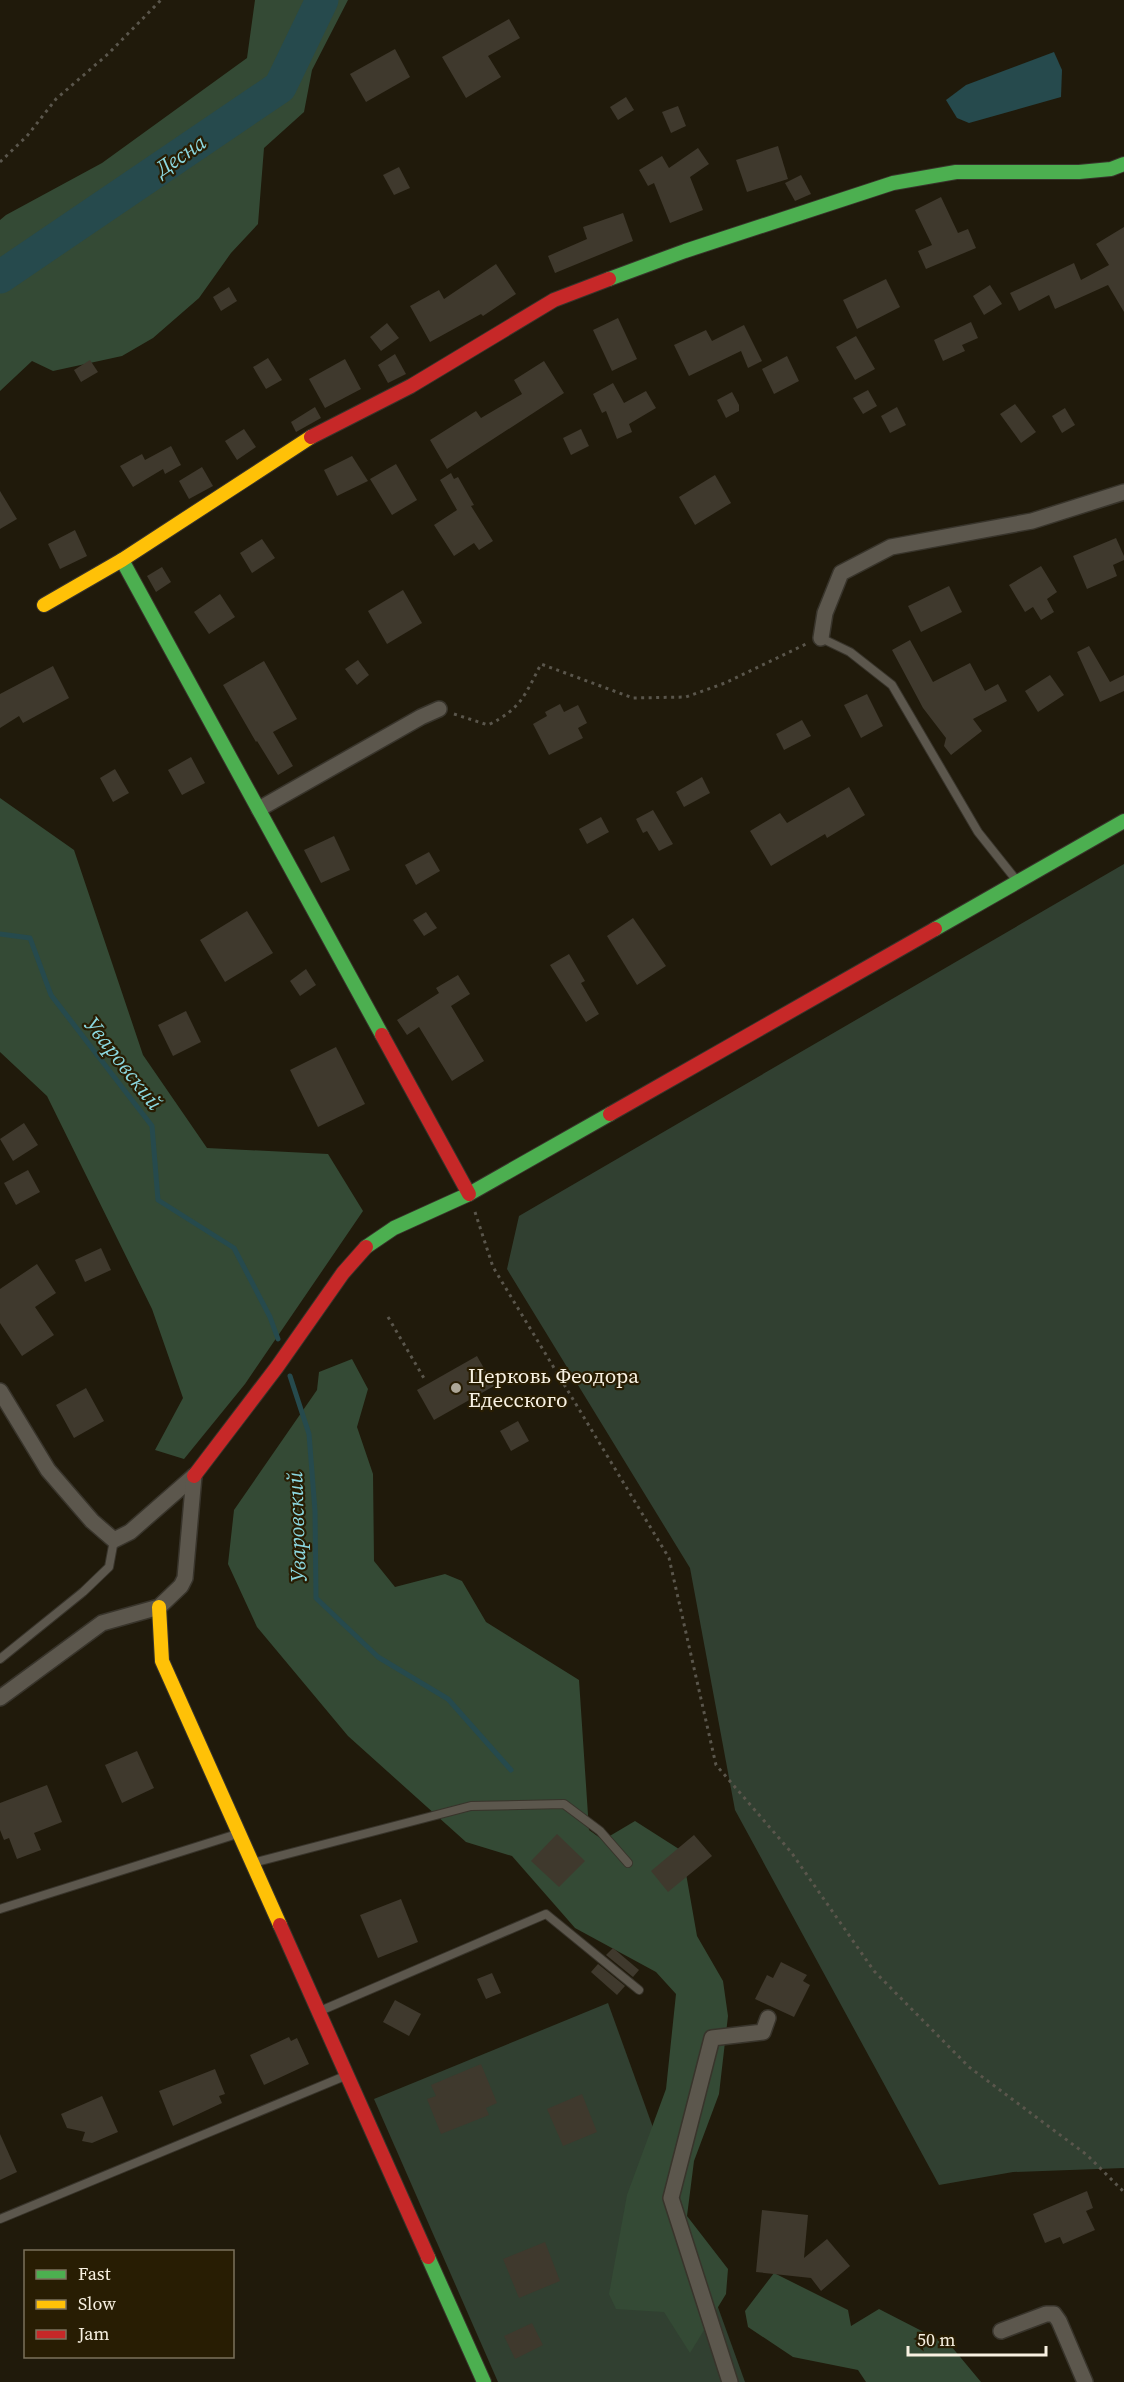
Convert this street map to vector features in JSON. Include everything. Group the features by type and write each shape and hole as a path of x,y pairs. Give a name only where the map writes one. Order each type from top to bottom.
{"street":[{"path":"44,605 122,560 313,436 411,386 554,300 685,251 893,183 956,172 1079,172 1111,169 1124,164"},
{"path":"821,638 825,613 841,573 891,548 1032,521 1124,492"},
{"path":"122,560 470,1194"},
{"path":"259,809 439,709"},
{"path":"0,1391 48,1470 92,1521 114,1540 130,1532 194,1476 243,1415 306,1328 334,1283 371,1243 403,1223 470,1194 1124,821"},
{"path":"0,1698 102,1623 159,1607 181,1586 185,1578 194,1476"},
{"path":"159,1607 162,1661 484,2382"},
{"path":"730,2382 671,2198 712,2038 763,2032 768,2018"},
{"path":"1001,2331 1046,2314 1054,2314 1059,2320 1085,2382"}],"lane":[{"path":"821,638 850,652 892,685 978,831 1017,881"},
{"path":"0,1659 83,1592 109,1567 114,1540"},
{"path":"252,1864 471,1806 564,1804 600,1831 628,1863"},
{"path":"0,1909 239,1834"},
{"path":"318,2012 546,1914 639,1990"},
{"path":"0,2218 346,2075"}],"path":[{"path":"0,162 27,136 56,99 108,54 161,0"},
{"path":"439,709 488,725 503,718 519,705 541,664 633,698 686,697 725,682 821,638"},
{"path":"470,1194 493,1267 669,1558 716,1765 791,1852 874,1971 969,2067 1087,2155 1124,2192"},
{"path":"388,1317 426,1380"}],"green space":[{"path":"255,0 348,0 312,70 304,112 264,148 258,224 231,253 199,298 153,338 122,356 53,371 32,361 0,391 0,220 102,163 247,58"},
{"path":"0,798 74,850 143,1055 207,1148 328,1154 363,1211 245,1384 184,1459 155,1450 183,1398 152,1309 47,1096 0,1052"},
{"path":"1124,864 1124,2168 1013,2172 939,2185 735,1810 690,1568 507,1269 519,1216"},
{"path":"352,1359 368,1389 357,1427 373,1474 374,1561 395,1587 445,1574 462,1581 486,1622 579,1680 589,1830 603,1840 635,1821 682,1851 697,1936 723,1981 728,2016 719,2094 694,2161 687,2216 728,2269 726,2294 690,2353 664,2312 616,2309 609,2294 627,2195 666,2089 676,1994 656,1972 575,1928 512,1856 466,1842 348,1736 257,1627 228,1564 234,1510 317,1390 319,1372"},
{"path":"608,2003 745,2382 498,2382 374,2099"},
{"path":"774,2273 848,2310 851,2326 879,2309 951,2346 981,2382 866,2382 858,2370 793,2357 748,2327 745,2311"}],"water":[{"path":"1054,52 1062,70 1061,97 969,123 957,118 946,100 966,85"}],"building":[{"path":"509,19 520,38 488,56 501,77 466,98 442,57"},
{"path":"395,49 410,77 366,102 350,74"},
{"path":"626,97 634,110 618,120 610,107"},
{"path":"678,106 686,126 671,133 662,112"},
{"path":"778,146 788,179 747,192 736,160"},
{"path":"698,148 709,164 690,177 703,210 670,223 654,183 648,186 639,170 662,156 669,168"},
{"path":"399,167 410,188 394,195 383,175"},
{"path":"801,175 811,194 795,201 785,183"},
{"path":"941,197 958,233 968,229 976,248 926,269 918,251 932,245 915,210"},
{"path":"623,213 633,241 555,273 548,256 587,239 583,227"},
{"path":"1124,227 1124,312 1108,285 1055,309 1049,295 1019,311 1010,293 1074,263 1081,280 1109,265 1096,244"},
{"path":"496,264 516,294 483,316 481,314 430,342 410,306 439,290 444,299"},
{"path":"886,279 900,307 857,329 843,300"},
{"path":"990,285 1002,304 984,315 973,296"},
{"path":"229,287 237,301 221,311 213,297"},
{"path":"618,318 637,359 612,371 593,330"},
{"path":"971,322 978,338 962,345 965,351 943,361 934,340"},
{"path":"387,323 399,338 381,351 370,337"},
{"path":"744,325 762,361 748,368 741,351 689,376 674,345 706,330 712,341"},
{"path":"856,336 875,369 855,380 836,347"},
{"path":"395,354 406,374 388,383 378,365"},
{"path":"787,356 799,381 774,394 762,369"},
{"path":"268,358 282,380 266,389 253,367"},
{"path":"345,359 361,389 325,408 309,379"},
{"path":"90,360 98,372 81,382 74,370"},
{"path":"544,361 564,393 447,469 430,440 476,411 481,418 522,394 514,380"},
{"path":"613,383 624,403 646,391 656,408 629,424 632,432 617,439 606,411 602,413 593,394"},
{"path":"868,390 877,406 863,414 853,398"},
{"path":"732,392 739,405 739,411 726,418 717,400"},
{"path":"1015,404 1036,432 1021,443 1000,414"},
{"path":"315,407 321,418 296,432 291,422"},
{"path":"897,407 906,425 890,433 881,416"},
{"path":"1065,408 1075,425 1062,433 1052,416"},
{"path":"244,429 256,447 237,460 225,441"},
{"path":"581,429 589,446 571,455 563,438"},
{"path":"171,446 181,465 165,474 163,469 133,487 120,466 142,454 145,460"},
{"path":"352,456 368,481 337,496 324,470"},
{"path":"396,464 417,500 392,515 370,479"},
{"path":"202,467 213,486 189,499 179,481"},
{"path":"451,473 454,479 458,477 474,505 471,506 493,541 479,550 474,543 454,556 434,525 457,510 440,480"},
{"path":"715,475 731,503 695,525 679,497"},
{"path":"0,491 17,519 0,529"},
{"path":"75,530 87,556 60,569 48,544"},
{"path":"1116,538 1124,556 1124,560 1113,565 1117,576 1087,589 1073,556"},
{"path":"262,539 275,558 252,573 240,553"},
{"path":"1041,566 1057,592 1047,599 1054,612 1041,620 1033,607 1025,612 1009,585"},
{"path":"162,567 171,582 156,592 147,576"},
{"path":"949,586 962,612 921,632 908,606"},
{"path":"403,590 422,623 387,644 368,611"},
{"path":"220,594 235,617 209,634 194,612"},
{"path":"910,640 933,682 970,663 985,691 998,684 1007,701 973,719 982,731 951,755 944,746 946,738 923,708 892,650"},
{"path":"1089,646 1110,682 1124,675 1124,691 1100,702 1077,652"},
{"path":"358,660 369,675 357,685 345,669"},
{"path":"264,661 297,719 273,732 293,766 278,775 223,685"},
{"path":"53,666 69,698 23,723 19,716 0,728 0,694"},
{"path":"1050,675 1064,695 1038,712 1025,691"},
{"path":"867,694 883,726 861,738 844,705"},
{"path":"560,704 564,712 578,705 587,723 578,728 583,738 549,755 533,724 547,716 545,712"},
{"path":"802,720 811,736 784,750 776,734"},
{"path":"191,757 205,783 182,795 168,770"},
{"path":"115,769 129,793 113,802 100,778"},
{"path":"702,777 710,793 684,807 676,792"},
{"path":"849,787 865,815 827,838 825,834 771,866 750,831 780,813 787,823"},
{"path":"653,810 673,844 659,851 647,831 643,833 636,819"},
{"path":"601,817 609,832 587,844 579,829"},
{"path":"334,836 350,870 321,883 304,850"},
{"path":"429,852 440,871 416,885 405,865"},
{"path":"247,911 273,953 225,982 200,940"},
{"path":"426,912 437,928 424,936 413,920"},
{"path":"633,918 666,966 637,985 607,936"},
{"path":"569,954 585,981 581,983 599,1014 586,1022 550,965"},
{"path":"306,969 316,985 300,996 290,981"},
{"path":"458,975 470,994 451,1006 484,1061 452,1081 419,1027 407,1035 397,1020 439,993 436,988"},
{"path":"186,1011 201,1042 173,1056 158,1025"},
{"path":"336,1047 365,1104 318,1127 290,1070"},
{"path":"24,1123 38,1145 13,1161 0,1139"},
{"path":"28,1170 40,1192 16,1205 4,1183"},
{"path":"101,1248 111,1270 85,1282 75,1260"},
{"path":"37,1264 56,1293 35,1307 54,1335 22,1356 0,1323 0,1289"},
{"name":"Церковь Феодора Едесского","path":"477,1356 494,1386 434,1420 417,1390"},
{"path":"86,1388 104,1421 74,1438 56,1405"},
{"path":"518,1421 529,1441 511,1451 500,1431"},
{"path":"137,1751 154,1788 122,1803 105,1765"},
{"path":"47,1785 62,1822 34,1833 41,1850 17,1859 9,1838 4,1840 0,1830 0,1803"},
{"path":"557,1834 585,1861 559,1887 531,1861"},
{"path":"694,1835 712,1856 668,1892 651,1871"},
{"path":"401,1899 418,1942 378,1958 360,1915"},
{"path":"613,1948 639,1970 633,1977 606,1955"},
{"path":"781,1962 807,1975 803,1981 810,1985 794,2017 755,1999 767,1975 773,1978"},
{"path":"598,1964 625,1986 617,1995 591,1972"},
{"path":"492,1973 501,1993 486,1999 477,1979"},
{"path":"395,2000 421,2014 409,2036 383,2022"},
{"path":"289,2037 291,2041 297,2038 309,2064 264,2085 250,2055"},
{"path":"481,2064 497,2103 486,2108 489,2115 441,2134 427,2099 436,2096 431,2085"},
{"path":"215,2069 225,2094 219,2096 222,2103 173,2126 159,2091"},
{"path":"582,2094 597,2132 563,2146 547,2109"},
{"path":"102,2096 118,2132 92,2143 82,2141 85,2132 67,2128 61,2114"},
{"path":"0,2134 17,2172 0,2180"},
{"path":"1087,2191 1093,2208 1086,2211 1095,2230 1063,2244 1060,2237 1045,2243 1033,2214"},
{"path":"762,2210 808,2215 804,2258 827,2239 850,2266 821,2291 811,2278 756,2272"},
{"path":"545,2242 560,2281 519,2298 503,2259"},
{"path":"532,2323 543,2345 515,2359 504,2336"}],"waterway":[{"name":"Десна","path":"0,277 280,87 322,0"},
{"name":"Уваровский","path":"0,934 30,938 51,995 152,1126 158,1200 234,1248 270,1317 278,1339"},
{"name":"Уваровский","path":"290,1376 309,1434 315,1511 316,1598 378,1657 448,1699 511,1770"}],"traffic: fast":[{"path":"609,279 685,251 893,183 956,172 1079,172 1111,169 1124,164"},
{"path":"122,560 382,1035"},
{"path":"935,929 1124,821"},
{"path":"366,1247 394,1228 469,1194 610,1114"},
{"path":"428,2257 484,2382"}],"traffic: slow":[{"path":"44,605 122,560 311,437"},
{"path":"159,1607 162,1661 280,1925"}],"traffic: jam":[{"path":"311,437 411,386 554,300 609,279"},
{"path":"610,1114 935,929"},
{"path":"382,1035 469,1194"},
{"path":"194,1476 277,1367 343,1273 366,1247"},
{"path":"280,1925 428,2257"}],"place":[{"name":"Церковь Феодора Едесского","path":"456,1388"}]}
